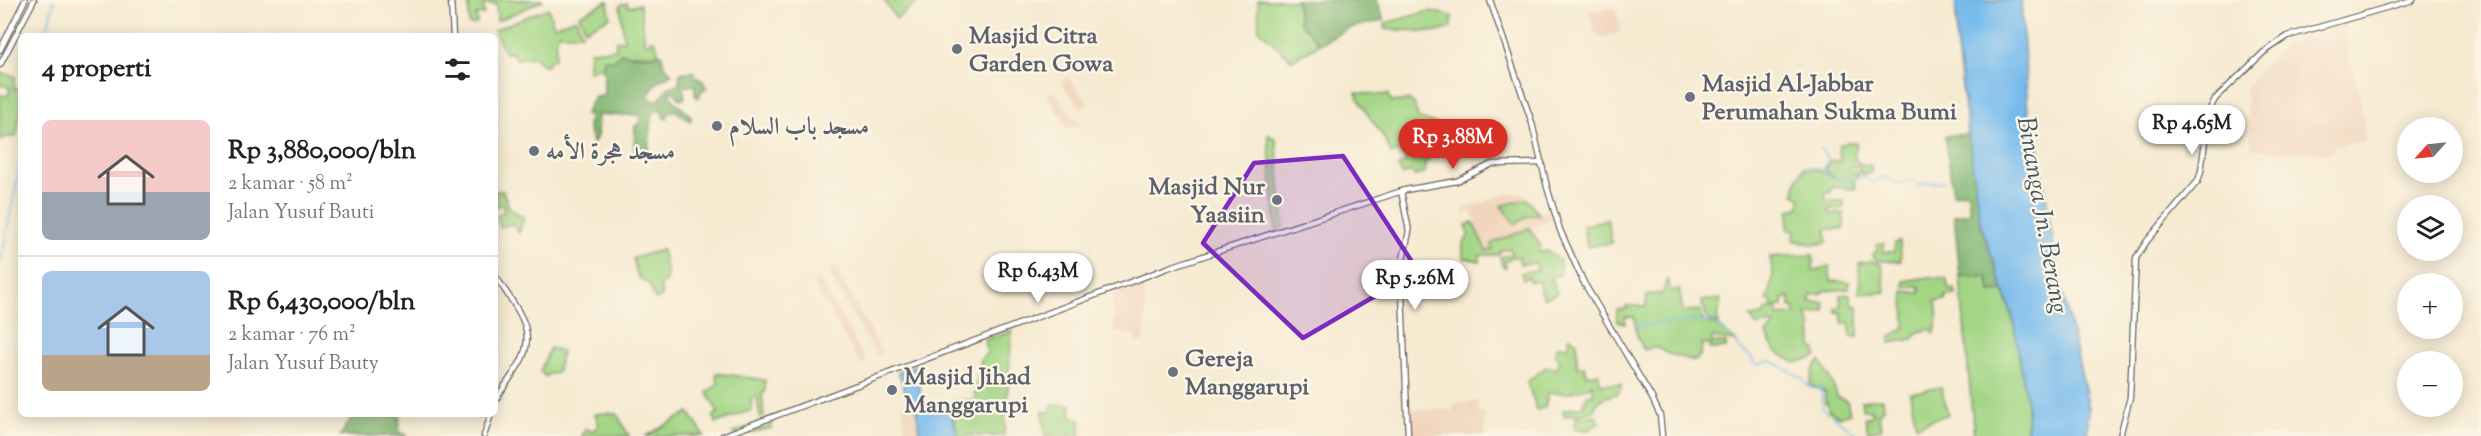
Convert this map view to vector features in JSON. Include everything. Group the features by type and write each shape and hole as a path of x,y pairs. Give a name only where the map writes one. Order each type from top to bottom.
{"main road":[{"path":"0,50 25,0"},
{"path":"0,65 34,0"},
{"path":"452,0 453,33"},
{"path":"1490,0 1528,109 1552,207 1572,260 1652,398 1660,415 1662,436"},
{"path":"2120,436 2130,397 2136,258 2147,241 2198,181 2207,116 2213,102 2281,39 2413,0"},
{"path":"722,436 1106,290 1401,191 1457,181 1497,163 1542,163"},
{"path":"1401,191 1408,231 1401,269 1408,436"},
{"path":"498,280 524,322 529,336 522,360 498,397"},
{"path":"484,436 490,417"}],"highlighted area":[{"path":"1343,156 1418,271 1303,338 1203,243 1254,163"}],"shaded area":[{"path":"1616,8 1621,32 1599,38 1594,31 1588,11"},
{"path":"2346,24 2348,58 2361,97 2365,142 2335,146 2331,153 2252,149 2245,88 2285,44"},
{"path":"1068,77 1089,104 1082,109 1061,82"},
{"path":"1054,90 1081,125 1067,127 1047,95"},
{"path":"1504,194 1528,195 1527,199 1501,206 1515,224 1528,216 1532,217 1548,210 1552,219 1492,244 1493,249 1486,251 1471,211 1463,214 1462,211"},
{"path":"835,268 883,353 877,356 828,272"},
{"path":"819,278 867,362 861,365 812,282"},
{"path":"1142,280 1146,306 1144,342 1135,341 1135,335 1114,332 1113,290"},
{"path":"1478,401 1479,414 1485,414 1485,436 1411,436 1411,409 1453,410 1453,404"},
{"path":"911,403 916,414 919,436 906,436 902,404"}],"green space":[{"path":"469,0 544,0 497,21 496,4 483,5 484,14 476,15 477,23 471,25 469,24"},
{"path":"884,0 920,0 896,19"},
{"path":"1258,0 1296,0 1300,23 1320,44 1292,60 1259,30"},
{"path":"1296,0 1377,0 1384,20 1349,28 1320,44 1300,23"},
{"path":"608,1 610,17 585,30 579,15"},
{"path":"627,3 628,7 640,4 645,43 650,43 650,40 655,41 659,54 625,55 600,68 588,71 590,51 616,49 616,41 624,40 620,5"},
{"path":"548,8 554,26 576,18 582,34 557,34 555,59 548,61 547,66 541,64 535,57 516,59 512,53 505,53 498,33 494,30"},
{"path":"1430,11 1452,16 1451,28 1437,32 1385,29 1385,23"},
{"path":"621,53 641,56 662,54 663,63 672,74 657,82 648,96 651,100 659,100 668,88 680,83 679,75 683,72 695,72 694,76 703,81 707,89 703,89 698,98 695,95 695,85 682,87 684,99 679,99 675,92 669,92 673,100 692,117 690,121 676,111 669,112 667,119 663,117 662,110 653,111 648,151 634,150 635,126 640,123 640,115 598,115 597,136 593,144 588,128 589,117 585,114 594,97 604,96 604,71 601,69 605,59 613,61"},
{"path":"0,73 15,76 14,89 18,88 18,127 16,137 6,137 0,141 0,95 8,96 10,87 0,85"},
{"path":"1356,93 1388,95 1391,102 1407,100 1414,103 1418,118 1453,129 1449,140 1468,146 1469,153 1442,152 1440,140 1430,140 1429,160 1425,162 1425,173 1414,176 1412,171 1402,175 1398,166 1406,163 1402,152 1391,154 1384,138"},
{"path":"1969,134 1980,222 2004,291 1990,292 1988,277 1960,276 1954,215 1970,213 1968,192 1953,194 1945,136"},
{"path":"1268,135 1276,139 1284,227 1276,230"},
{"path":"1857,143 1854,158 1861,164 1871,166 1871,173 1860,173 1858,165 1849,168 1850,172 1857,171 1858,176 1854,180 1856,189 1831,187 1831,193 1825,193 1826,201 1844,201 1844,208 1829,209 1830,214 1844,213 1844,229 1826,229 1827,242 1819,244 1793,240 1795,230 1788,230 1789,210 1798,208 1801,199 1794,194 1800,173 1804,167 1820,170 1831,176 1825,169 1830,160 1840,162 1839,145"},
{"path":"498,191 503,191 509,207 524,218 519,233 513,224 500,227 498,215 504,212 502,204 498,206"},
{"path":"1527,199 1539,214 1528,216 1515,224 1501,206"},
{"path":"1607,219 1612,243 1587,247 1583,226"},
{"path":"1473,222 1486,251 1493,249 1491,244 1529,228 1541,246 1538,248 1539,252 1548,251 1560,260 1560,275 1551,277 1557,293 1544,299 1538,281 1530,282 1529,277 1523,279 1521,273 1538,270 1536,263 1520,264 1519,257 1510,257 1505,261 1506,267 1503,267 1500,257 1512,254 1510,248 1500,251 1499,255 1480,255 1480,261 1463,258 1463,244 1469,235 1466,225"},
{"path":"1900,242 1901,261 1877,261 1872,255 1877,251 1876,245 1884,244 1884,252 1894,252 1895,243"},
{"path":"662,250 667,273 666,281 660,286 662,296 655,300 649,284 637,274 633,258"},
{"path":"1813,255 1813,271 1829,266 1831,281 1850,282 1849,289 1823,291 1821,294 1811,295 1810,302 1824,302 1825,312 1806,314 1811,325 1812,347 1817,357 1795,363 1775,351 1766,334 1776,324 1757,326 1750,317 1763,315 1766,310 1777,308 1778,316 1795,315 1794,307 1790,307 1790,297 1783,299 1783,306 1771,307 1772,301 1767,301 1773,275 1770,257"},
{"path":"1872,261 1882,265 1885,292 1860,294 1859,263"},
{"path":"1960,276 1988,277 1990,292 2004,291 2022,362 2027,400 2027,436 1974,436"},
{"path":"1930,277 1946,278 1949,290 1955,289 1956,295 1945,296 1946,300 1936,301 1938,322 1934,334 1932,329 1918,332 1913,339 1890,343 1891,337 1905,327 1904,291 1920,293 1920,286 1904,287 1904,281"},
{"path":"1667,279 1671,291 1679,289 1683,311 1700,310 1703,321 1718,326 1736,341 1712,338 1712,343 1726,343 1726,348 1710,349 1711,345 1702,343 1701,355 1695,361 1666,353 1656,347 1644,350 1637,336 1634,317 1625,317 1625,324 1617,321 1617,310 1627,309 1626,306 1646,306 1647,295 1663,293"},
{"path":"1850,294 1852,305 1858,306 1858,337 1851,337 1850,323 1842,323 1842,313 1836,312 1836,308 1841,307 1840,295"},
{"path":"1721,299 1717,317 1719,324 1708,320 1701,301"},
{"path":"1012,331 1004,436 958,436 951,410 953,401 974,400 981,359 987,353 985,340"},
{"path":"1569,336 1577,342 1577,367 1585,366 1587,375 1599,373 1600,384 1622,384 1619,393 1600,401 1594,411 1582,414 1581,418 1596,415 1599,423 1589,430 1574,429 1577,414 1564,416 1563,410 1584,406 1583,400 1587,399 1587,395 1593,395 1592,384 1587,388 1567,393 1548,393 1545,407 1537,410 1527,382 1546,367 1558,368 1558,359 1554,354 1558,346 1567,347"},
{"path":"550,348 562,351 557,373 546,377 540,371"},
{"path":"1820,361 1837,397 1847,401 1850,413 1839,417 1829,411 1825,403 1825,392 1810,385 1814,367"},
{"path":"716,373 765,380 765,392 762,394 764,416 760,418 757,397 751,399 752,410 716,423 713,416 718,413 707,392 718,384"},
{"path":"1941,387 1948,414 1916,426 1910,393"},
{"path":"1883,399 1884,409 1878,413 1882,429 1868,432 1865,418 1873,415 1872,410 1863,410 1861,401"},
{"path":"1052,405 1071,405 1071,417 1080,420 1080,436 1045,436 1043,411 1050,413"},
{"path":"689,412 704,436 646,436"},
{"path":"595,414 617,414 629,436 582,436 585,429 592,431 599,425"},
{"path":"775,416 771,428 734,436 733,433"},
{"path":"352,417 400,417 399,432 408,436 340,436"}],"water":[{"name":"Binanga Jn. Berang","path":"1956,0 2021,0 2029,129 2037,137 2057,268 2089,408 2087,436 2027,436 2028,411 2012,314 1980,222 1956,41"},
{"path":"915,365 914,379 920,382 920,404 951,410 958,436 920,436 916,407 908,398 898,372"}],"waterway":[{"path":"47,33 54,0"},
{"path":"1821,148 1828,160 1824,168"},
{"path":"1805,167 1824,169 1831,178 1842,179 1847,183 1864,175 1873,183 1885,177 1897,184 1911,180 1920,186 1924,183 1945,182"},
{"path":"0,264 18,176"},
{"path":"1635,326 1684,321 1712,322 1733,338 1739,348 1751,357 1756,365 1771,361 1801,377 1810,388 1821,389 1823,409 1828,413"},
{"path":"1832,415 1859,436"}],"place":[{"name":"Masjid Citra Garden Gowa","path":"957,49"},
{"name":"Masjid Al-Jabbar Perumahan Sukma Bumi","path":"1690,97"},
{"name":"مسجد باب السلام","path":"717,126"},
{"name":"مسجد هجرة الأمه","path":"534,151"},
{"name":"Masjid Nur Yaasiin","path":"1277,200"},
{"name":"Gereja Manggarupi","path":"1173,372"},
{"name":"Masjid Jihad Manggarupi","path":"892,390"}]}
